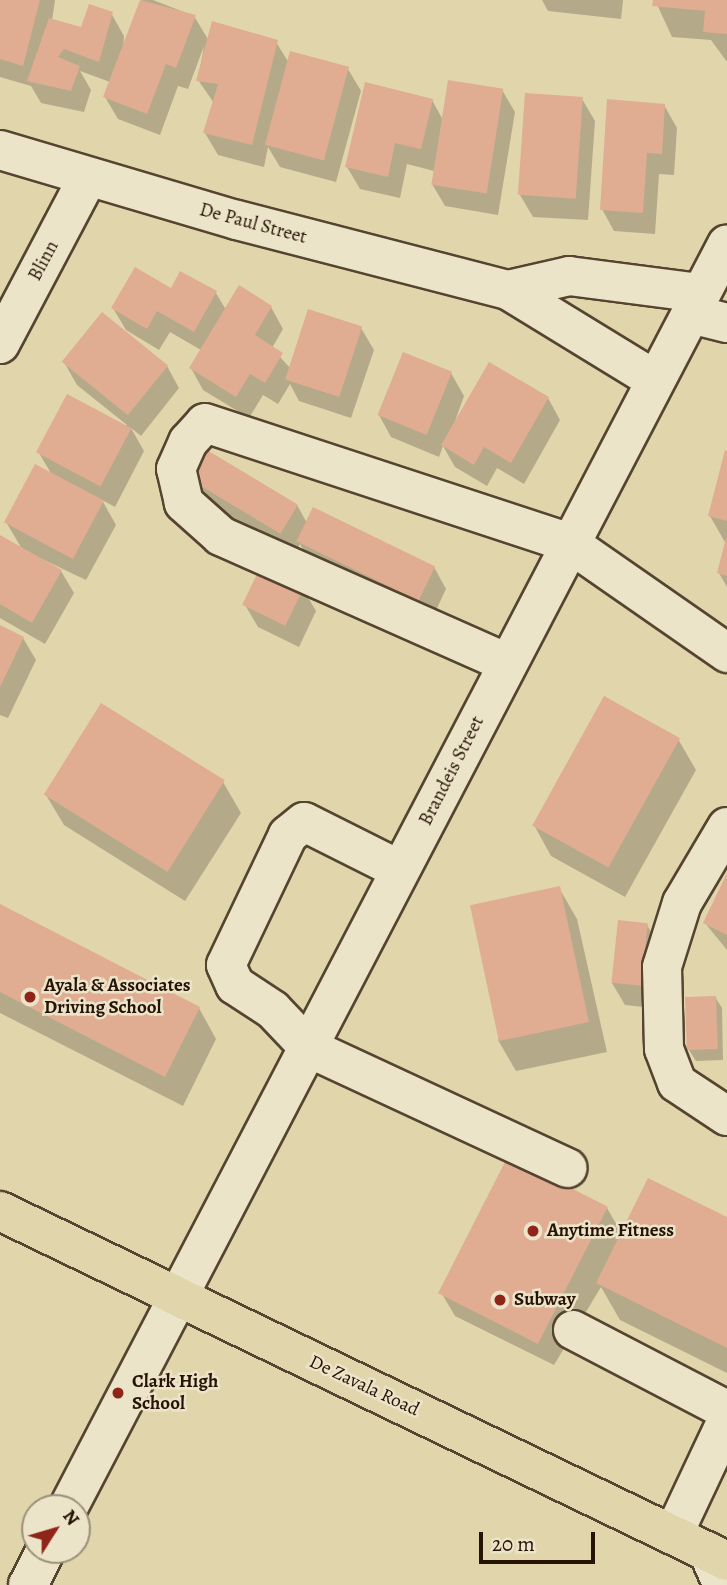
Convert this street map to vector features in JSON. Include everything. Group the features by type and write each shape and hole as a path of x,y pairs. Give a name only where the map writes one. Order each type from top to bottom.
{"main road":[{"name":"De Zavala Road","path":"0,1211 673,1535 720,1566"}],"street":[{"name":"De Paul Street","path":"0,150 88,177 508,290 653,379"},
{"name":"Blinn","path":"0,344 88,177"},
{"name":"Brandeis Street","path":"75,1494 309,1048 653,379 706,310 727,244"},
{"name":"De Paul Street","path":"508,290 569,276 706,310"},
{"path":"507,663 221,536 184,503 176,469 188,442 205,423 569,543 727,653"},
{"path":"400,870 304,822 288,835 226,965 235,985 274,1010 309,1048 568,1168"},
{"path":"727,827 682,903 662,967 664,1049 677,1083 727,1116"},
{"path":"573,1330 727,1410"},
{"path":"673,1535 727,1420"},
{"path":"28,1585 39,1564"}],"building":[{"path":"0,0 40,0 23,66 0,59"},
{"path":"140,0 196,15 176,68 166,64 147,114 103,97"},
{"path":"653,0 727,0 727,34 703,32 705,11 652,6"},
{"path":"89,4 113,12 99,62 64,49 58,57 80,66 71,91 27,81 49,18 81,27"},
{"path":"212,21 278,40 252,145 203,133 218,84 196,81"},
{"path":"290,51 349,67 324,160 265,145"},
{"path":"448,80 503,89 487,193 431,185"},
{"path":"365,82 433,99 421,149 395,143 388,177 345,167"},
{"path":"525,93 583,97 576,199 518,195"},
{"path":"607,99 665,104 662,154 647,153 643,213 600,210"},
{"path":"135,267 171,288 180,271 217,291 194,332 157,311 147,329 111,308"},
{"path":"239,285 272,306 255,335 283,353 265,383 250,374 236,397 189,368"},
{"path":"308,309 362,327 339,397 285,379"},
{"path":"102,312 168,365 128,415 62,362"},
{"path":"403,352 452,372 427,435 378,415"},
{"path":"489,362 549,397 511,463 484,447 474,465 441,445"},
{"path":"67,394 131,428 100,487 36,452"},
{"path":"202,447 298,505 280,534 184,476"},
{"path":"725,450 727,451 727,521 708,516"},
{"path":"35,464 104,501 73,559 4,522"},
{"path":"313,507 435,567 419,601 296,541"},
{"path":"0,535 62,570 32,623 0,604"},
{"path":"727,539 727,576 717,573"},
{"path":"261,566 304,587 285,626 242,605"},
{"path":"0,625 24,637 0,687"},
{"path":"604,696 680,738 608,868 532,825"},
{"path":"101,703 225,780 168,872 44,795"},
{"path":"727,873 727,935 703,923"},
{"path":"560,886 589,1022 499,1041 470,905"},
{"path":"0,904 200,1007 165,1077 0,992"},
{"path":"618,920 648,923 641,986 611,983"},
{"path":"716,996 718,1049 687,1050 685,997"},
{"name":"Anytime Fitness","path":"508,1156 608,1207 538,1344 438,1293"},
{"path":"648,1178 727,1217 727,1348 596,1283"}],"place":[{"name":"Ayala & Associates Driving School","path":"30,997"},
{"name":"Anytime Fitness","path":"533,1231"},
{"name":"Subway","path":"500,1300"},
{"name":"Clark High School","path":"118,1393"}]}
